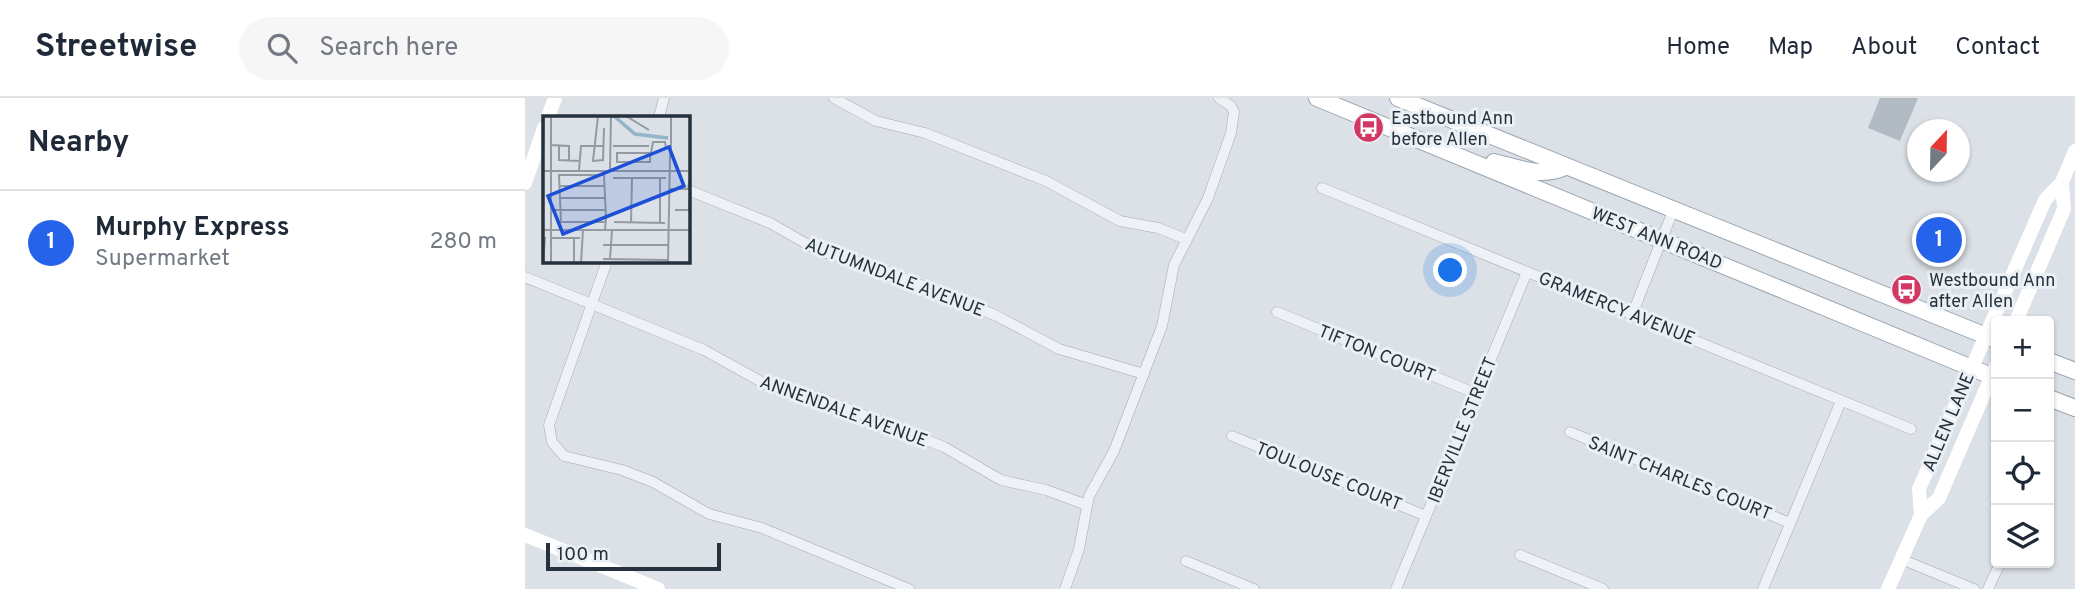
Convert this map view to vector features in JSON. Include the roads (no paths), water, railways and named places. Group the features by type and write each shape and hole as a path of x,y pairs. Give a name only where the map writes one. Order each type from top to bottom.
{"main road":[{"path":"548,116 555,98"},
{"name":"WEST ANN ROAD","path":"1317,98 1972,368 1991,372"},
{"name":"WEST ANN ROAD","path":"1398,98 1991,338"},
{"path":"525,183 531,146 543,129"},
{"path":"1434,146 1538,173 1553,173 1565,167"},
{"name":"ALLEN LANE","path":"2000,316 2045,200 2062,182 2075,151"},
{"name":"ALLEN LANE","path":"2018,316 2064,209 2062,182"},
{"name":"ALLEN LANE","path":"1921,514 1919,488 1972,368 1991,338"},
{"path":"2054,363 2075,371"},
{"name":"ALLEN LANE","path":"1888,589 1921,514 1939,498 1992,379"},
{"path":"2054,400 2075,408"},
{"path":"525,535 658,589"}],"street":[{"path":"659,116 664,98"},
{"path":"834,98 876,121 925,133 1046,181 1119,221 1158,228 1186,239"},
{"path":"1065,589 1079,549 1087,505 1095,480 1114,451 1162,326 1174,265 1208,198 1231,132 1234,112 1231,106 1219,98"},
{"name":"GRAMERCY AVENUE","path":"1322,188 1911,429"},
{"name":"AUTUMNDALE AVENUE","path":"689,190 770,223 819,251 876,267 997,316 1039,341 1144,374"},
{"path":"1632,315 1674,211"},
{"path":"607,262 549,425 552,442 564,456 622,470 653,482 709,514 762,528 909,589"},
{"name":"IBERVILLE STREET","path":"1397,589 1527,272"},
{"name":"ANNENDALE AVENUE","path":"525,278 704,349 769,386 821,398 943,447 1001,480 1046,490 1087,505"},
{"name":"TIFTON COURT","path":"1277,312 1477,394"},
{"path":"1763,589 1841,401"},
{"name":"SAINT CHARLES COURT","path":"1570,432 1790,523"},
{"name":"TOULOUSE COURT","path":"1232,436 1426,516"},
{"path":"1520,555 1603,589"},
{"path":"1901,559 1974,589"},
{"path":"1186,561 1254,589"},
{"path":"1988,589 1998,568"}],"place":[{"name":"Eastbound Ann before Allen","path":"1368,128"},
{"name":"Murphy Express","path":"1939,240"},
{"name":"Westbound Ann after Allen","path":"1906,290"}]}
